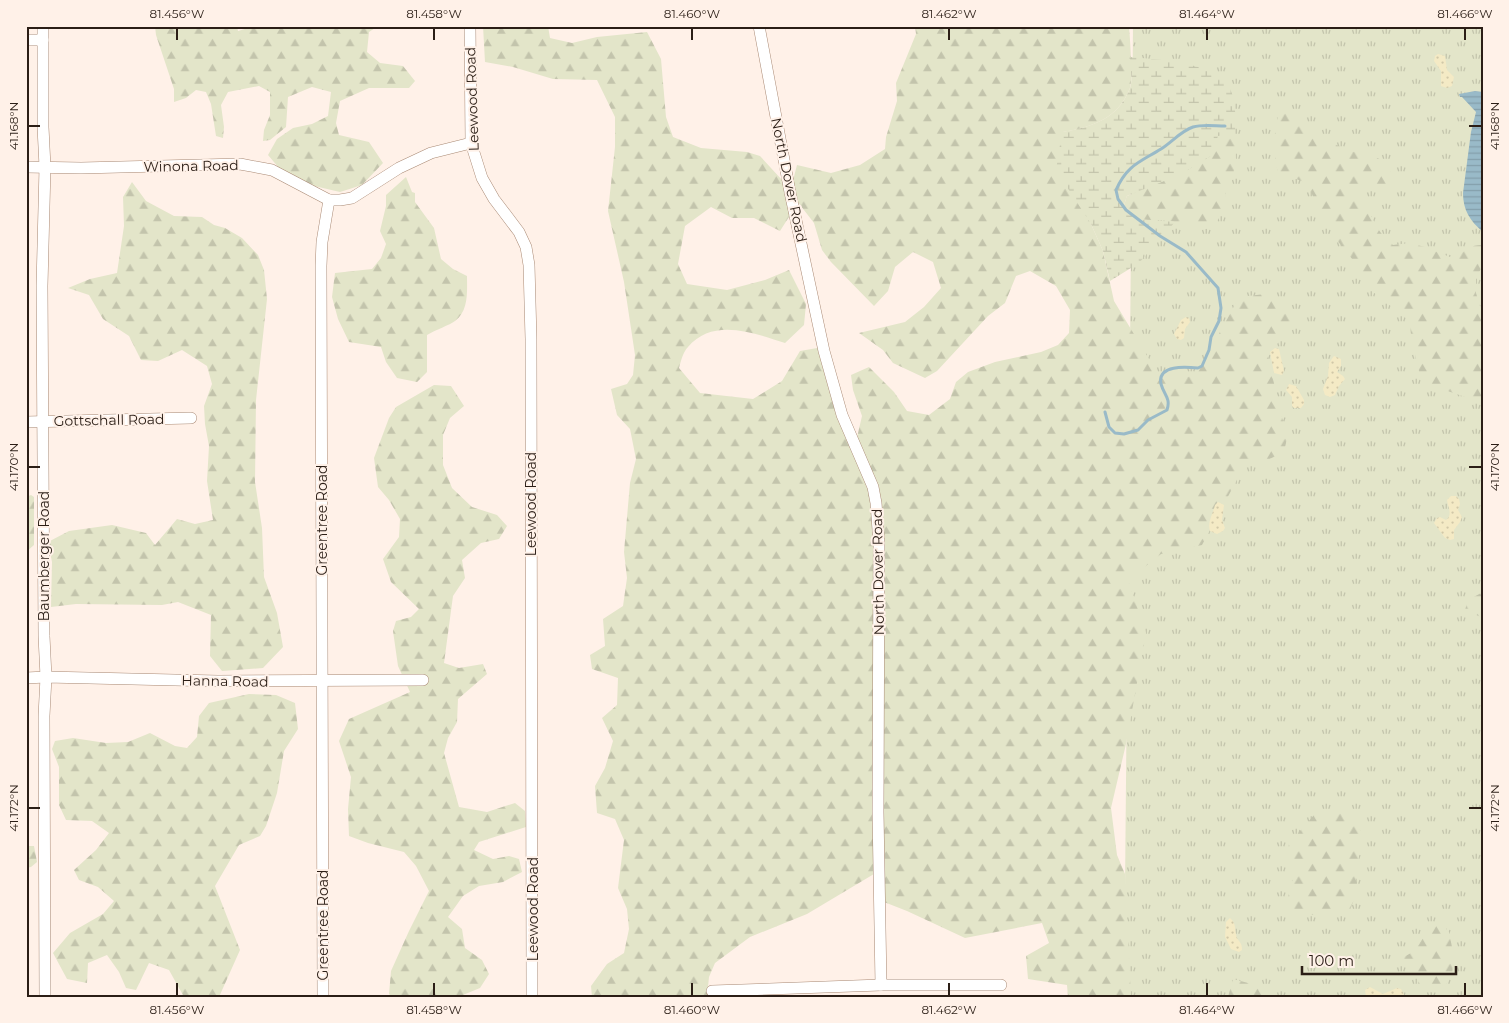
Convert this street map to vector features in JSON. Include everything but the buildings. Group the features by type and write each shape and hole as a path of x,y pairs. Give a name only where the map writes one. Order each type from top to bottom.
{"street":[{"name":"Baumberger Road","path":"43,26 45,167 42,286 44,636 46,676 44,716 45,997"},
{"name":"Leewood Road","path":"470,26 471,143 482,178 523,240 529,265 531,330 532,997"},
{"name":"North Dover Road","path":"759,26 790,192 824,351 840,407 870,479 876,503 879,551 878,812 881,984"},
{"path":"26,40 43,40"},
{"path":"329,200 352,198 399,168 431,153 471,143"},
{"name":"Winona Road","path":"26,167 81,168 240,164 280,173 329,200"},
{"name":"Greentree Road","path":"323,997 321,266 322,242 329,200"},
{"name":"Gottschall Road","path":"26,422 191,418"},
{"name":"Hanna Road","path":"26,678 46,676 218,682 423,680"},
{"path":"712,990 881,984 1001,985"}],"green space":[{"path":"155,26 237,26 238,31 255,26 378,26 369,32 367,52 380,63 403,66 415,81 409,88 369,88 340,101 336,123 339,135 369,142 383,163 362,185 340,192 310,185 279,168 268,155 277,139 293,128 312,124 328,116 331,92 312,87 288,97 286,127 270,140 263,141 264,130 270,115 270,92 259,86 228,92 221,105 224,127 223,138 216,136 211,104 206,92 196,90 186,98 174,102 174,89 156,35"},
{"path":"483,26 548,26 550,38 572,43 597,37 647,32 661,59 666,117 673,137 701,148 747,152 760,156 782,180 794,209 780,231 754,218 732,218 711,207 685,226 678,264 687,284 727,290 765,280 789,270 806,304 804,325 785,343 760,335 734,330 709,332 698,338 688,347 683,354 679,368 700,393 753,399 782,381 800,351 823,347 855,446 862,416 853,390 851,375 869,367 894,392 907,411 929,415 950,399 956,382 968,372 995,362 1041,352 1058,345 1069,333 1070,310 1056,286 1030,271 1016,276 1005,303 988,316 937,371 925,378 893,363 883,350 859,333 905,322 924,307 941,288 933,262 913,252 895,267 888,291 874,306 831,262 822,250 814,223 790,192 797,165 831,173 860,165 885,149 886,137 897,101 896,83 916,34 915,26 1129,26 1131,83 1125,99 1119,107 1103,120 1063,132 1091,224 1103,251 1114,301 1161,379 1196,376 1239,297 1274,293 1284,303 1294,327 1267,354 1287,438 1284,452 1263,462 1247,461 1202,545 1161,554 1128,580 1146,633 1126,744 1111,808 1117,855 1125,874 1131,997 1068,997 1067,985 1028,979 1026,956 1049,943 1042,923 965,938 884,902 879,871 807,914 750,937 715,963 709,977 707,997 592,997 591,986 607,964 624,953 629,929 627,909 618,888 624,840 615,819 597,813 595,786 605,768 613,741 602,718 617,705 618,678 592,669 590,655 605,646 603,619 623,606 627,578 624,552 630,483 636,459 630,429 617,415 611,389 627,384 633,375 635,355 624,282 608,211 615,147 615,117 597,80 553,79 513,67 485,62"},
{"path":"1133,26 1483,26 1483,997 1124,997"},
{"path":"1130,57 1170,61 1199,67 1222,80 1230,89 1234,100 1235,134 1218,136 1211,156 1181,174 1127,196 1124,205 1134,219 1175,222 1139,263 1110,281 1103,251 1091,224 1056,170 1062,132 1103,120 1119,107 1125,99 1131,85"},
{"path":"1285,112 1304,120 1324,139 1349,151 1368,154 1384,161 1392,174 1392,186 1388,191 1367,188 1360,193 1377,227 1393,245 1409,243 1455,259 1470,247 1482,245 1483,265 1476,278 1476,293 1483,316 1483,403 1421,382 1411,336 1410,321 1373,292 1361,270 1336,239 1316,205 1308,183 1278,173 1274,151 1275,132 1278,116"},
{"path":"1235,134 1236,162 1232,180 1225,194 1226,205 1215,225 1206,229 1170,221 1134,219 1124,205 1127,196 1181,174 1211,156 1218,136"},
{"path":"406,177 412,192 415,193 415,202 434,228 441,259 453,269 467,276 466,300 463,312 453,323 427,335 427,372 417,382 397,378 386,362 381,347 349,342 338,319 332,297 335,273 372,269 381,258 386,244 380,231 386,206 386,195"},
{"path":"132,182 146,201 174,216 202,217 214,225 225,228 242,238 258,255 264,270 267,299 256,400 255,482 262,528 264,577 277,613 283,647 263,668 222,671 210,656 211,615 178,602 162,605 76,604 51,607 52,562 48,542 69,531 112,525 146,533 155,545 177,519 195,524 213,520 207,481 209,446 204,406 212,384 207,366 182,350 158,361 141,360 129,336 103,319 89,295 68,288 90,279 117,273 124,226 123,197"},
{"path":"434,385 451,386 464,406 450,418 443,435 443,465 452,488 472,507 497,515 507,526 499,539 481,543 462,560 465,578 453,596 444,663 459,668 483,664 487,674 458,699 457,722 448,738 444,753 459,807 487,812 515,803 525,811 526,827 479,842 474,850 493,859 509,856 519,859 522,872 503,882 479,886 463,896 448,917 462,929 465,948 482,960 489,974 480,988 458,997 392,997 389,994 391,971 429,891 416,866 404,852 349,836 348,809 351,777 339,741 349,719 410,692 398,666 393,631 396,621 411,617 419,609 391,582 383,559 399,537 400,519 389,500 378,487 374,458 389,418 396,407"},
{"path":"31,495 34,497 34,545 26,552 26,497"},
{"path":"1483,592 1483,618 1465,610 1468,600"},
{"path":"249,694 276,695 295,703 298,729 284,751 277,793 266,826 260,836 239,845 215,886 240,950 219,997 184,997 169,970 149,963 136,990 126,988 119,972 107,955 88,963 87,983 67,979 53,953 70,933 103,914 114,901 98,887 79,880 74,870 96,850 109,833 92,821 66,820 59,805 59,767 52,749 55,741 73,738 106,743 128,742 150,733 175,746 187,748 197,737 199,716 209,703"},
{"path":"1326,810 1346,814 1363,833 1356,874 1357,892 1350,910 1310,915 1291,911 1288,897 1294,874 1286,857 1289,844 1314,815"},
{"path":"26,846 34,846 37,862 31,867 26,868"},
{"path":"1441,923 1449,932 1454,957 1452,974 1445,987 1433,993 1422,988 1413,971 1400,959 1415,950 1428,930"},
{"path":"1233,979 1267,988 1280,997 1228,997"}],"sand":[{"path":"1438,54 1445,56 1447,70 1454,77 1452,86 1447,88 1441,86 1441,71 1434,61 1435,56"},
{"path":"1186,317 1189,318 1190,322 1185,329 1184,338 1181,340 1177,339 1174,334 1181,320"},
{"path":"1275,348 1279,349 1284,371 1282,375 1274,373 1270,352"},
{"path":"1334,356 1341,359 1341,366 1337,372 1345,379 1335,395 1330,397 1325,395 1323,389 1328,376 1329,363"},
{"path":"1289,384 1296,386 1304,400 1301,408 1294,408 1292,406 1292,397 1286,390"},
{"path":"1451,496 1456,496 1459,499 1458,510 1462,517 1454,530 1454,539 1450,540 1445,538 1434,523 1437,518 1440,517 1446,520 1448,518 1450,511 1447,500"},
{"path":"1218,502 1224,505 1222,520 1225,528 1217,534 1210,531 1209,524 1215,505"},
{"path":"1230,918 1234,923 1237,938 1242,946 1242,950 1239,952 1231,949 1225,937 1226,922"},
{"path":"1370,987 1383,994 1397,988 1401,989 1404,994 1403,997 1366,997 1365,990"}],"water":[{"path":"1475,91 1483,92 1483,232 1468,215 1463,199 1471,132 1476,112 1459,94"}],"waterway":[{"path":"1105,412 1109,427 1115,433 1124,434 1138,430 1148,420 1167,410 1168,399 1161,384 1161,378 1164,373 1174,368 1198,368 1202,366 1209,350 1211,337 1219,321 1221,308 1218,288 1186,252 1160,236 1126,210 1118,199 1116,190 1130,169 1184,131 1201,126 1225,126"}]}
